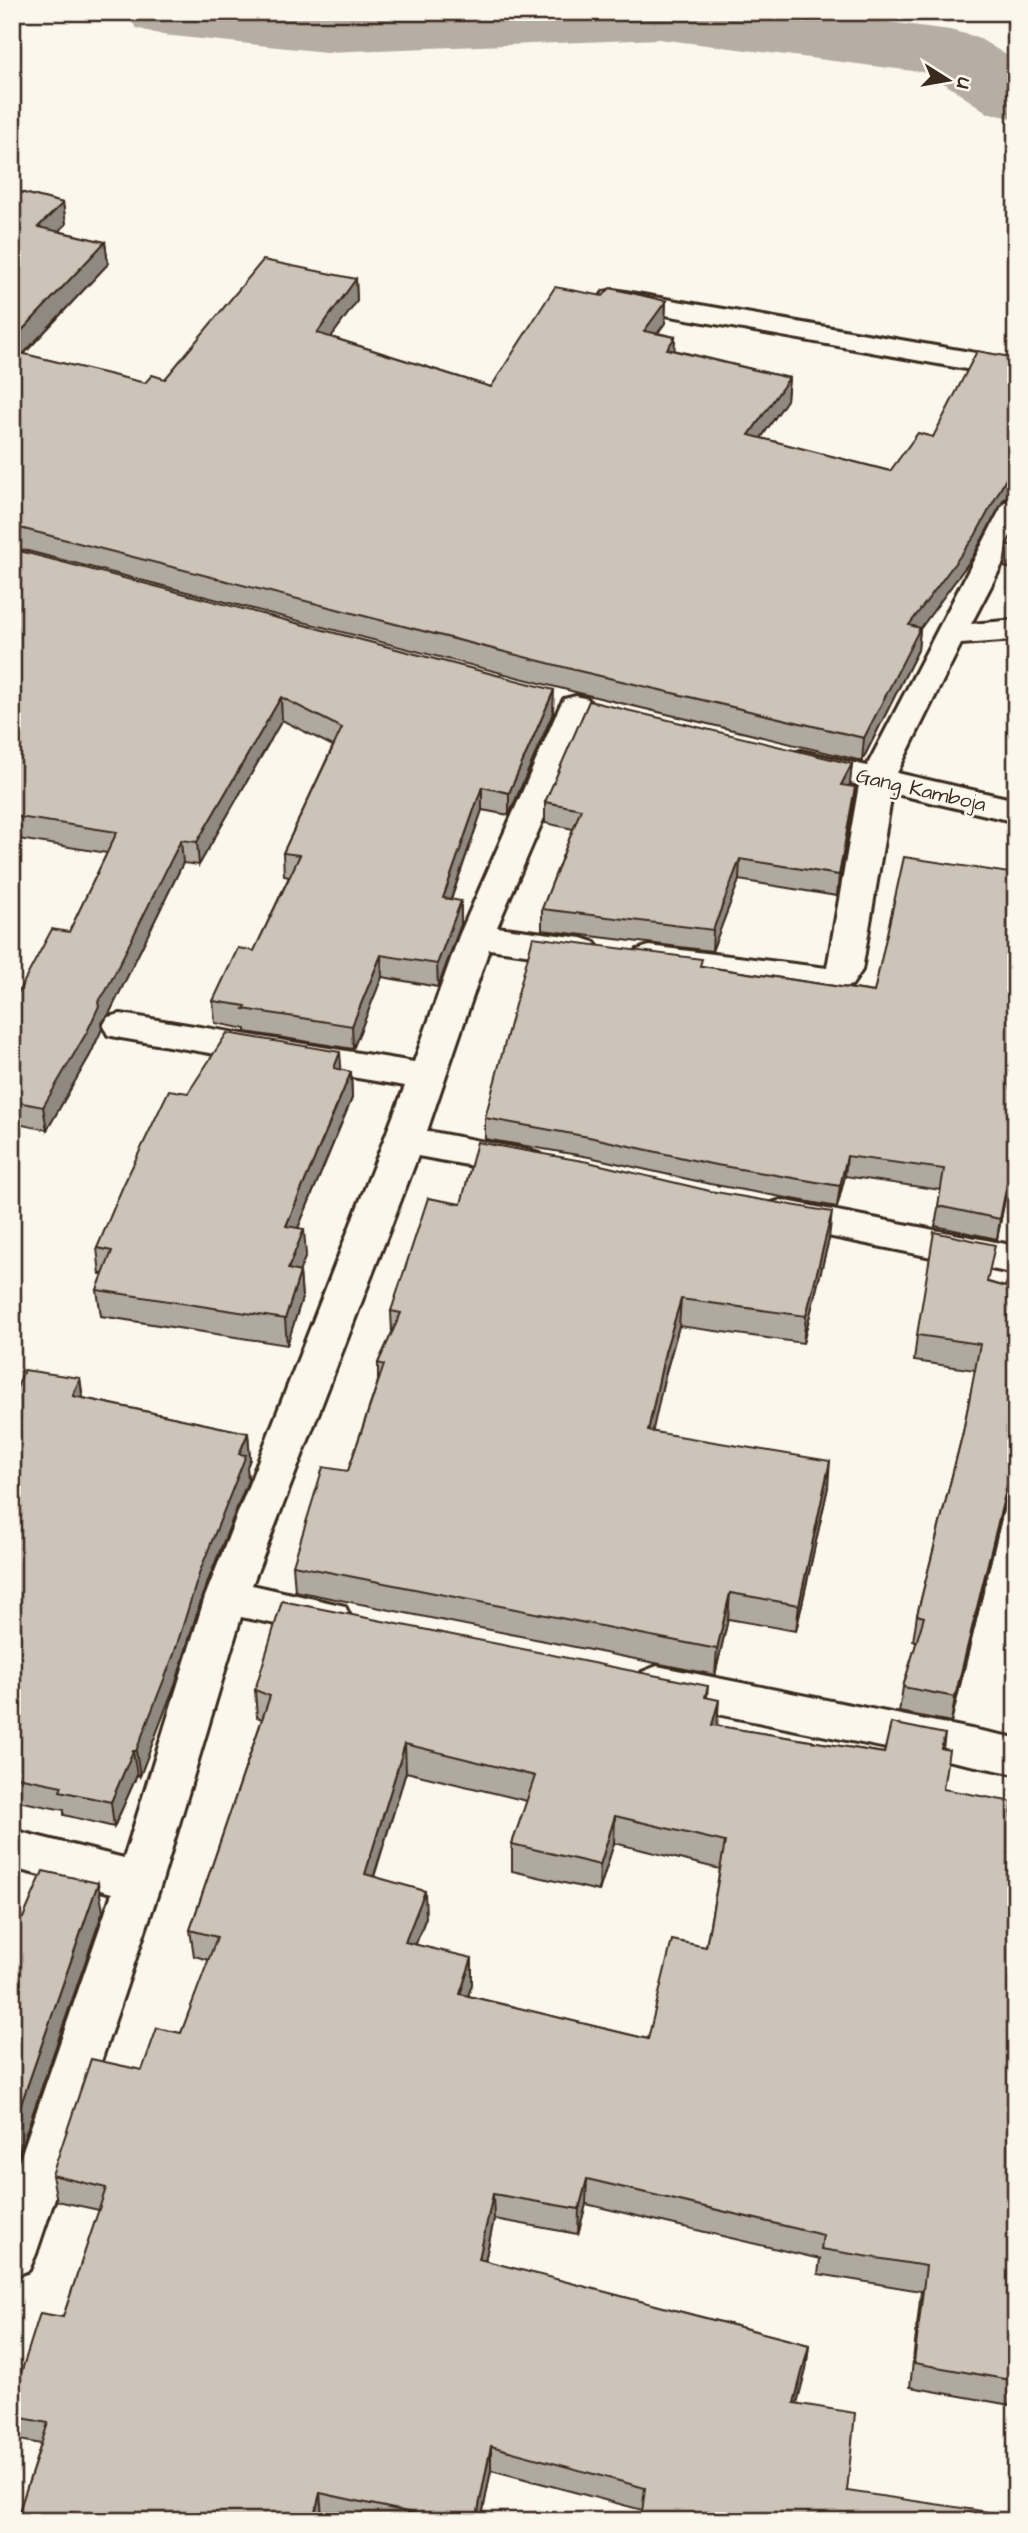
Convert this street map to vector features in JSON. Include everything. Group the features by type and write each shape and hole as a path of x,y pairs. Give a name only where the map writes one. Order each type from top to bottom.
{"street":[{"path":"594,295 1016,369"},
{"path":"476,936 821,981 835,980 844,970 877,780 948,635 1016,508"},
{"path":"948,635 1016,630"},
{"path":"12,2254 139,1881 226,1597 405,1140 476,936 576,706"},
{"name":"Gang Kamboja","path":"771,754 1016,811"},
{"path":"121,1026 426,1077"},
{"path":"405,1140 563,1169"},
{"path":"750,1208 1016,1260"},
{"path":"226,1597 362,1625"},
{"path":"621,1677 1016,1756"},
{"path":"12,1849 139,1881"}],"building":[{"path":"12,190 63,203 38,227 105,242 12,341"},
{"path":"263,260 356,279 317,333 491,387 555,287 603,296 610,288 666,301 644,331 675,337 667,349 789,378 749,435 890,471 918,433 933,437 977,351 1016,358 1016,475 1007,477 975,536 909,625 920,628 864,738 579,671 12,526 12,351 145,383 152,375 165,379"},
{"path":"1016,527 1016,547 1007,544"},
{"path":"12,549 554,690 509,793 482,787 443,898 461,901 437,964 381,955 352,1026 244,1009 246,1006 213,1001 238,948 254,951 300,855 283,853 342,728 281,697 197,842 181,840 106,991 98,1002 99,1006 87,1032 43,1107 12,1101 12,1004 52,929 69,932 117,832 12,816"},
{"path":"589,701 852,764 841,785 855,787 839,875 740,859 713,930 542,909 581,809 545,802"},
{"path":"904,857 1016,874 1016,1139 1000,1219 938,1206 944,1169 847,1156 840,1186 711,1164 589,1137 485,1118 533,937 702,959 700,966 874,992"},
{"path":"227,1033 340,1052 334,1068 351,1072 286,1226 304,1229 288,1269 300,1272 285,1319 97,1290 112,1251 97,1248 169,1090 188,1093"},
{"path":"477,1142 588,1162 710,1191 832,1212 806,1316 681,1299 665,1352 648,1431 830,1461 799,1605 730,1593 717,1649 293,1565 323,1467 348,1471 384,1365 378,1363 401,1313 391,1311 428,1198 461,1204"},
{"path":"934,1232 995,1245 987,1282 1005,1287 1016,1263 1016,1449 955,1697 903,1687 924,1617 917,1615 963,1432 980,1344 917,1335"},
{"path":"24,1370 80,1378 73,1396 248,1433 239,1454 246,1455 200,1571 174,1654 136,1751 133,1751 111,1802 60,1791 62,1786 12,1776 12,1400"},
{"path":"282,1601 708,1686 705,1697 719,1700 712,1725 884,1753 891,1723 945,1734 941,1748 949,1750 943,1789 1013,1802 1011,1816 1016,1817 1016,2381 914,2363 926,2266 821,2249 823,2235 587,2179 579,2209 493,2194 479,2259 809,2345 794,2403 855,2413 847,2491 1016,2516 1016,2521 641,2521 645,2488 491,2446 476,2521 449,2521 320,2493 313,2521 16,2521 48,2423 12,2416 12,2402 40,2313 63,2317 106,2188 52,2175 91,2059 142,2070 157,2028 181,2033 217,1937 190,1930 270,1696 255,1690","holes":["405,1744 535,1776 512,1844 600,1865 615,1816 725,1842 706,1947 672,1940 648,2039 460,1994 472,1958 405,1942 425,1891 365,1874"]},
{"path":"43,1871 98,1883 12,2130 12,1916 23,1918"}],"waterway":[{"path":"163,12 326,29 659,16 950,53 1016,96"}]}
